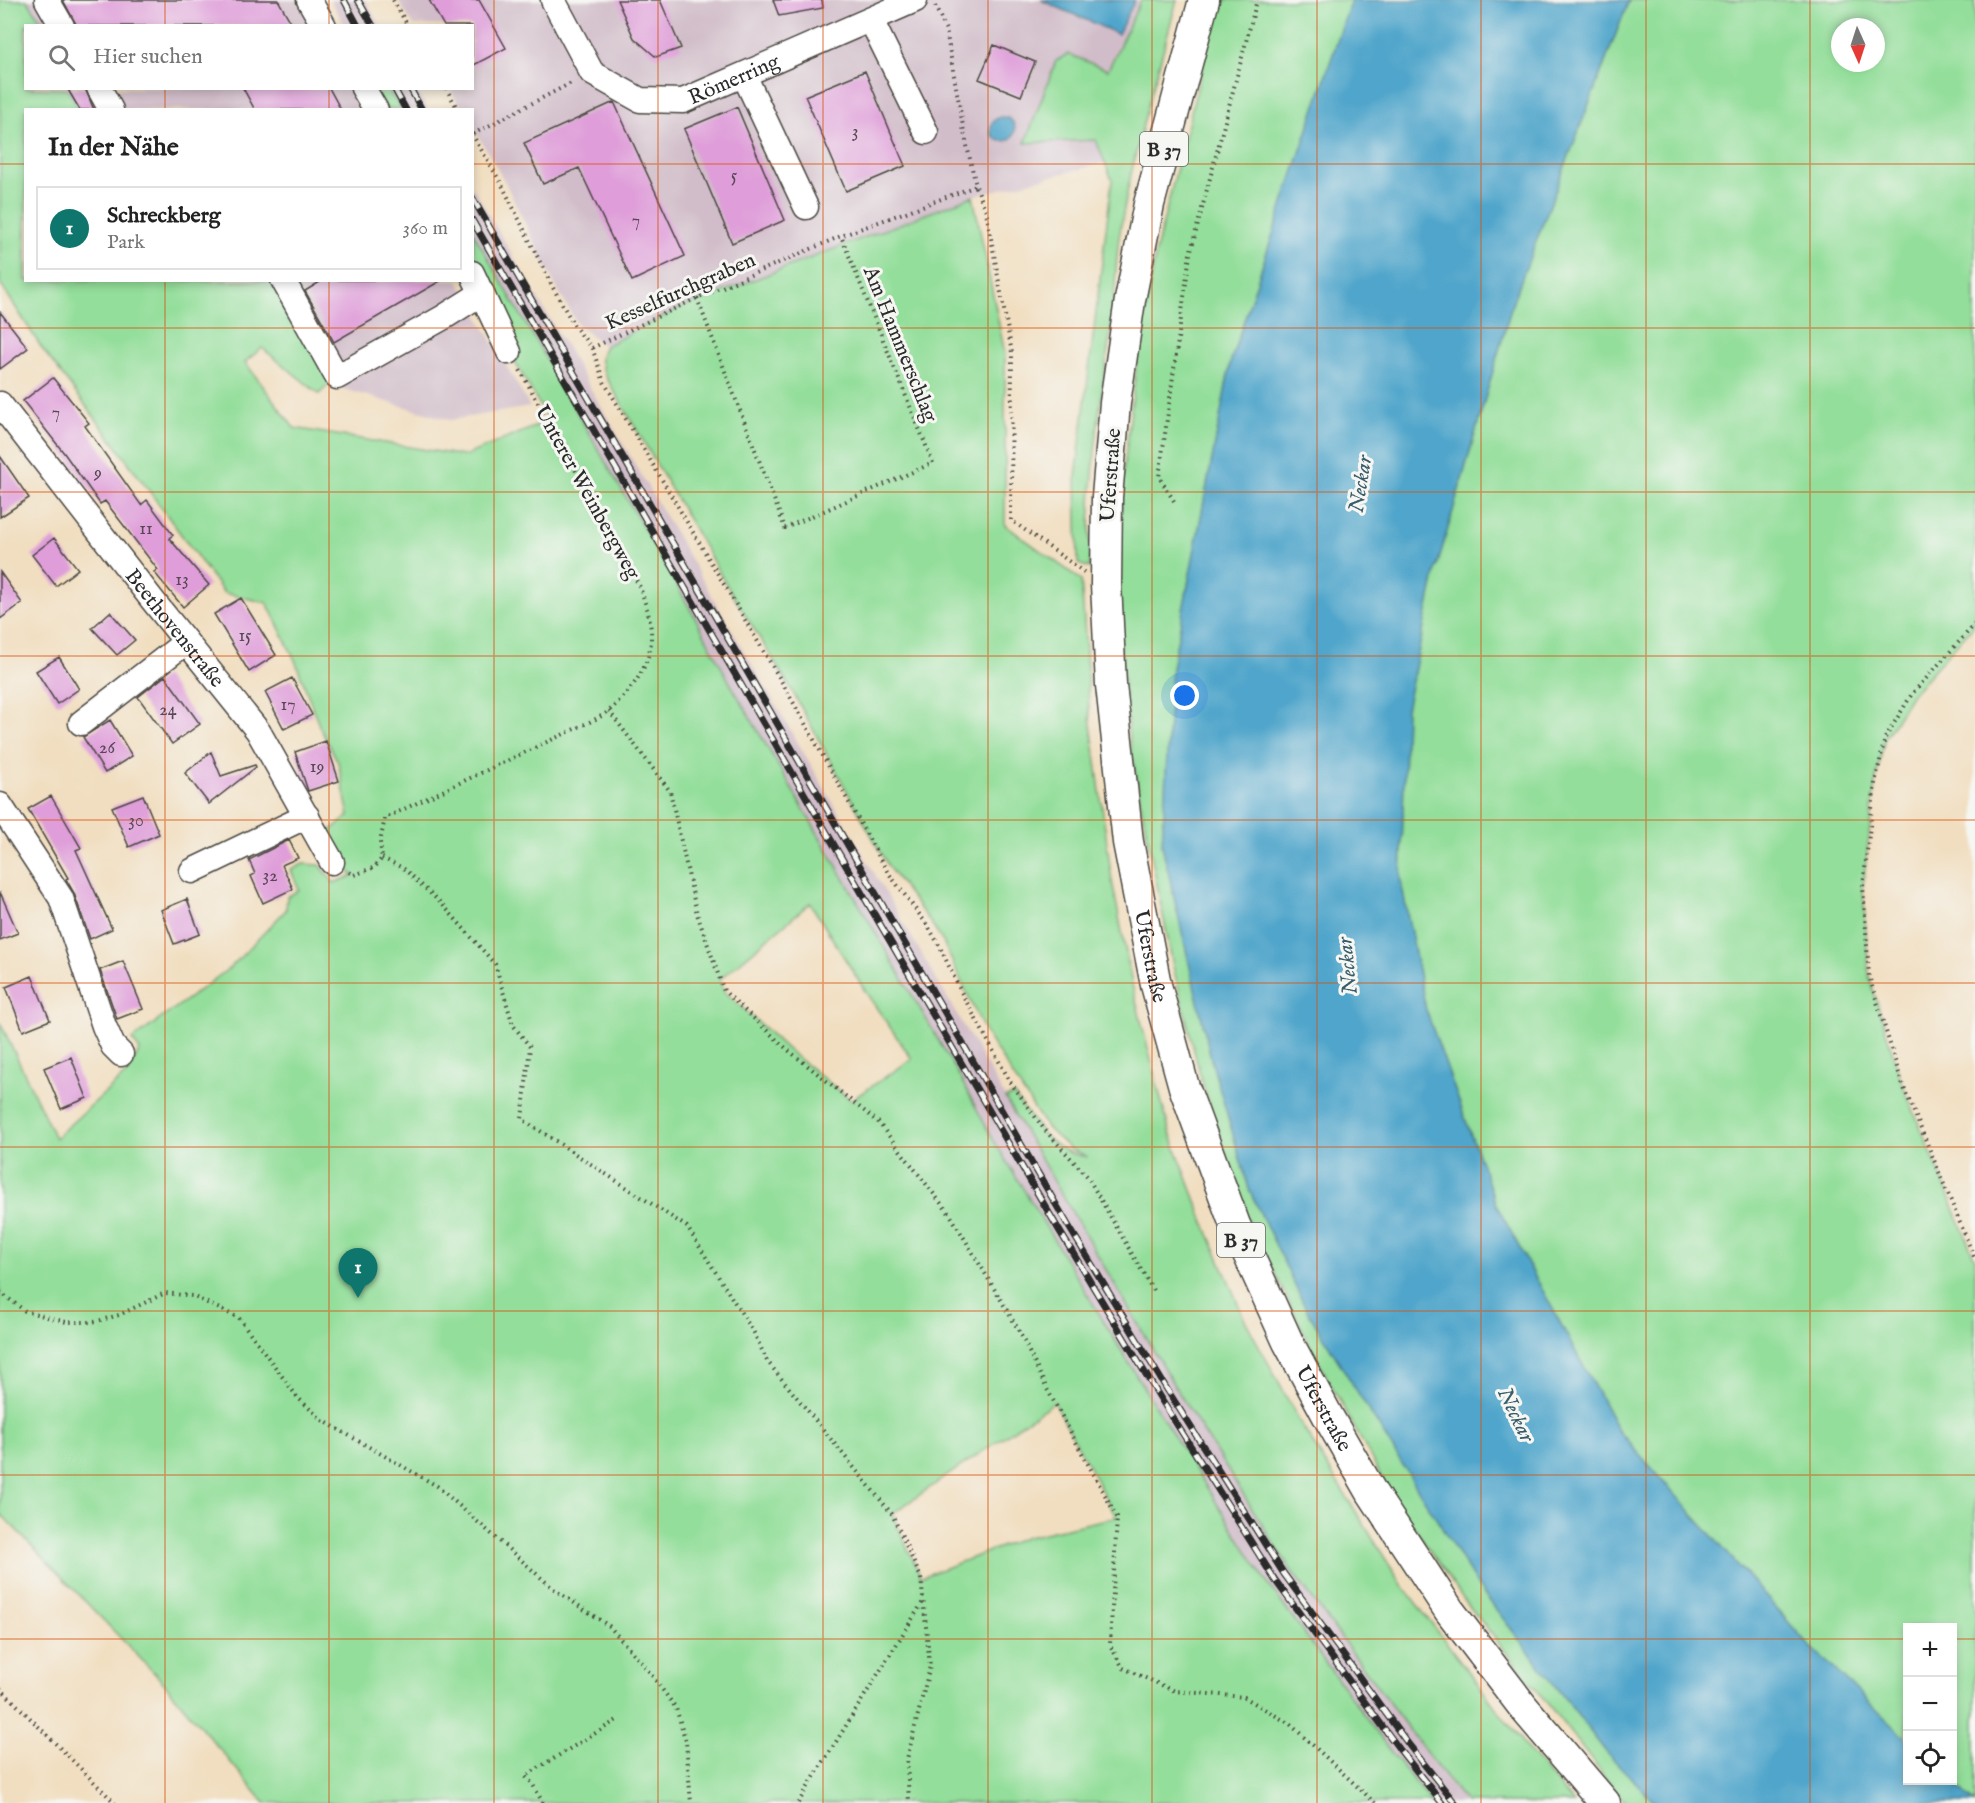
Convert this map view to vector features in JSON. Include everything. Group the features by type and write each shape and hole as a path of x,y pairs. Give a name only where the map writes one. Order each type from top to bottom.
{"main road":[{"name":"Uferstraße","path":"1204,0 1149,204 1130,300 1115,403 1107,497 1106,584 1111,685 1128,842 1155,986 1184,1087 1235,1225 1288,1342 1325,1410 1372,1493 1449,1610 1524,1708 1605,1803"}],"street":[{"path":"48,0 61,24"},
{"path":"309,0 323,24"},
{"path":"553,0 592,73"},
{"name":"Römerring","path":"592,73 640,100 683,102 915,0"},
{"path":"871,20 926,132"},
{"path":"744,75 806,207"},
{"path":"100,90 110,108"},
{"path":"364,90 375,108"},
{"path":"284,282 337,377 444,317 477,283 509,352"},
{"name":"Beethovenstraße","path":"0,404 258,731 332,862"},
{"path":"81,723 186,642"},
{"path":"0,805 61,898 104,1026 113,1046 121,1054"},
{"path":"192,871 306,816"}],"path":[{"path":"393,0 407,24"},
{"path":"932,0 946,30 964,132 976,186 986,211 1012,353 1011,520 1089,575"},
{"path":"1174,501 1159,477 1190,254 1257,0"},
{"path":"474,133 592,73"},
{"path":"447,90 457,108"},
{"name":"Kesselfurchgraben","path":"474,136 501,183 563,307 592,348 697,298 841,236 976,186"},
{"name":"Am Hammerschlag","path":"697,298 785,528 933,463 841,236"},
{"path":"592,348 604,382 783,684 887,870 928,926 1011,1083 1044,1129 1087,1176 1154,1292"},
{"name":"Unterer Weinbergweg","path":"382,858 380,842 385,818 609,711 636,681 647,663 651,638 640,587 509,352"},
{"path":"1975,624 1912,694 1885,738 1875,783 1863,886 1869,976 1902,1083 1975,1259"},
{"path":"609,711 670,791 697,914 724,991 788,1050 878,1122 951,1216 1018,1329 1047,1389 1117,1517 1110,1645 1123,1668 1175,1691 1244,1697 1290,1724 1375,1803"},
{"path":"332,862 354,875 375,867 382,858 403,868 443,905 495,964 513,1025 530,1047 522,1119 687,1227 754,1333 766,1361 892,1514 921,1578 930,1666 907,1759 909,1803"},
{"path":"0,1292 25,1311 66,1322 93,1322 119,1315 165,1293 192,1296 239,1318 298,1398 322,1420 437,1486 555,1590 609,1626 647,1669 676,1708 686,1742 691,1803"},
{"path":"798,1803 924,1600"},
{"path":"0,1688 115,1803"},
{"path":"543,1803 532,1783 525,1776 617,1720"}],"shaded area":[{"path":"0,0 298,0 312,24 24,24 24,90 350,90 360,108 24,108 24,282 459,282 530,407 450,420 316,381 286,316 128,415 0,271"},
{"path":"330,0 365,0 379,24 344,24"},
{"path":"398,0 1164,0 1115,160 973,196 680,308 605,346 578,325 555,285 505,182 474,129 474,108 461,108 451,90 474,90 474,24 412,24"},
{"path":"389,90 417,90 427,108 401,108"},
{"path":"474,189 1175,1387 1291,1570 1466,1803 1432,1803 1394,1756 1268,1584 1152,1401 991,1136 957,1072 730,683 696,619 474,234"}],"green space":[{"path":"0,0 27,0 43,24 24,24 24,90 68,90 79,108 24,108 24,282 284,282 337,377 319,394 262,348 245,362 294,428 464,456 549,421 509,352 474,275 474,234 696,619 730,683 957,1072 991,1136 1152,1401 1268,1584 1394,1756 1432,1803 265,1803 163,1682 0,1513 0,1022 55,1138 126,1074 140,1050 132,1040 231,967 286,910 287,897 299,890 291,870 303,864 320,865 334,883 354,875 332,862 319,839 349,816 338,762 320,728 295,660 267,603 224,593 43,350 0,283","holes":["810,903 869,997 912,1059 851,1100 788,1050 724,991 720,979","1054,1402 1116,1517 1027,1537 921,1577 892,1514"]},
{"path":"1141,0 1177,0 1137,148 1119,238 1093,478 1090,568 1078,564 1076,477 1112,180 1096,140 1025,143 1056,61 1068,54 1108,70"},
{"path":"1222,0 1351,0 1231,360 1172,668 1162,845 1212,1063 1249,1189 1306,1309 1478,1586 1606,1752 1656,1803 1627,1803 1618,1794 1464,1600 1391,1494 1315,1355 1244,1211 1201,1078 1174,970 1129,737 1118,622 1122,484 1138,353 1156,251 1210,37"},
{"path":"1629,0 1975,0 1975,624 1912,694 1885,738 1875,784 1863,886 1869,976 1902,1083 1975,1259 1975,1803 1955,1785 1957,1785 1957,1623 1903,1623 1903,1735 1806,1642 1618,1430 1496,1204 1426,1010 1401,882 1406,709 1436,570 1513,301"},
{"path":"364,90 388,90 401,108 375,108"},
{"path":"973,196 1005,354 1005,525 1081,580 1089,709 1112,881 1133,989 1170,1133 1244,1318 1302,1426 1400,1582 1529,1751 1574,1803 1466,1803 1291,1570 1175,1387 1005,1098 1014,1095 1037,1126 1054,1143 1064,1150 1088,1157 1070,1149 1046,1127 986,1034 943,942 890,869 787,682 726,584 604,372 601,358 605,346 680,308"}],"water":[{"path":"1041,0 1135,0 1118,34"},
{"name":"Neckar","path":"1351,0 1629,0 1513,301 1436,570 1406,709 1401,882 1426,1010 1496,1204 1618,1430 1806,1642 1903,1735 1903,1785 1954,1785 1974,1803 1656,1803 1606,1752 1478,1586 1306,1309 1249,1189 1212,1063 1162,845 1172,668 1231,360"},
{"path":"1003,117 1008,118 1014,124 1014,134 1008,140 1003,141 998,140 992,134 991,129 992,124 998,118"}],"building":[{"path":"63,0 278,0 292,24 76,24"},
{"path":"429,0 479,0 506,48 474,65 474,24 443,24"},
{"path":"617,0 660,0 681,48 656,57 634,38"},
{"path":"773,0 822,0 823,8 779,16"},
{"path":"994,45 1035,62 1021,96 979,79"},
{"path":"865,71 905,166 846,191 805,96"},
{"path":"68,90 86,90 93,108 79,108"},
{"path":"244,90 330,90 340,108 254,108"},
{"path":"614,102 685,256 632,281 579,168 543,184 524,143"},
{"path":"737,107 785,220 732,243 684,129"},
{"path":"320,282 439,282 334,342 305,291"},
{"path":"0,312 28,348 0,369"},
{"path":"53,378 89,423 85,426 141,505 147,500 173,535 169,538 209,585 183,607 154,572 158,570 105,501 100,504 23,401"},
{"path":"0,456 29,498 0,517"},
{"path":"54,538 78,569 56,586 32,555"},
{"path":"0,572 22,603 0,619"},
{"path":"241,598 276,655 249,672 214,614"},
{"path":"110,612 135,640 117,655 92,628"},
{"path":"59,657 79,689 57,704 36,671"},
{"path":"165,676 200,724 172,744 138,697"},
{"path":"292,678 312,715 284,729 265,692"},
{"path":"110,720 132,756 105,773 83,737"},
{"path":"326,741 339,781 308,791 295,752"},
{"path":"211,752 221,776 255,765 256,767 209,804 185,773"},
{"path":"143,795 159,834 129,847 112,807"},
{"path":"51,796 81,848 76,850 112,929 90,939 74,893 66,879 68,878 28,809"},
{"path":"289,840 298,858 282,865 293,889 263,903 251,876 255,874 249,860"},
{"path":"0,892 18,933 0,940"},
{"path":"187,899 200,934 174,944 161,910"},
{"path":"123,961 143,1009 117,1019 100,970"},
{"path":"32,976 50,1020 23,1031 6,987"},
{"path":"71,1057 87,1098 61,1109 44,1068"}],"railway":[{"path":"344,0 357,24"},
{"path":"358,0 372,24"},
{"path":"395,90 405,108"},
{"path":"411,90 421,108"},
{"path":"474,200 1068,1225 1168,1391 1284,1574 1409,1745 1455,1803"},
{"path":"474,223 863,895 1159,1396 1275,1580 1400,1750 1442,1803"}],"place":[{"name":"Schreckberg","path":"358,1298"}]}
